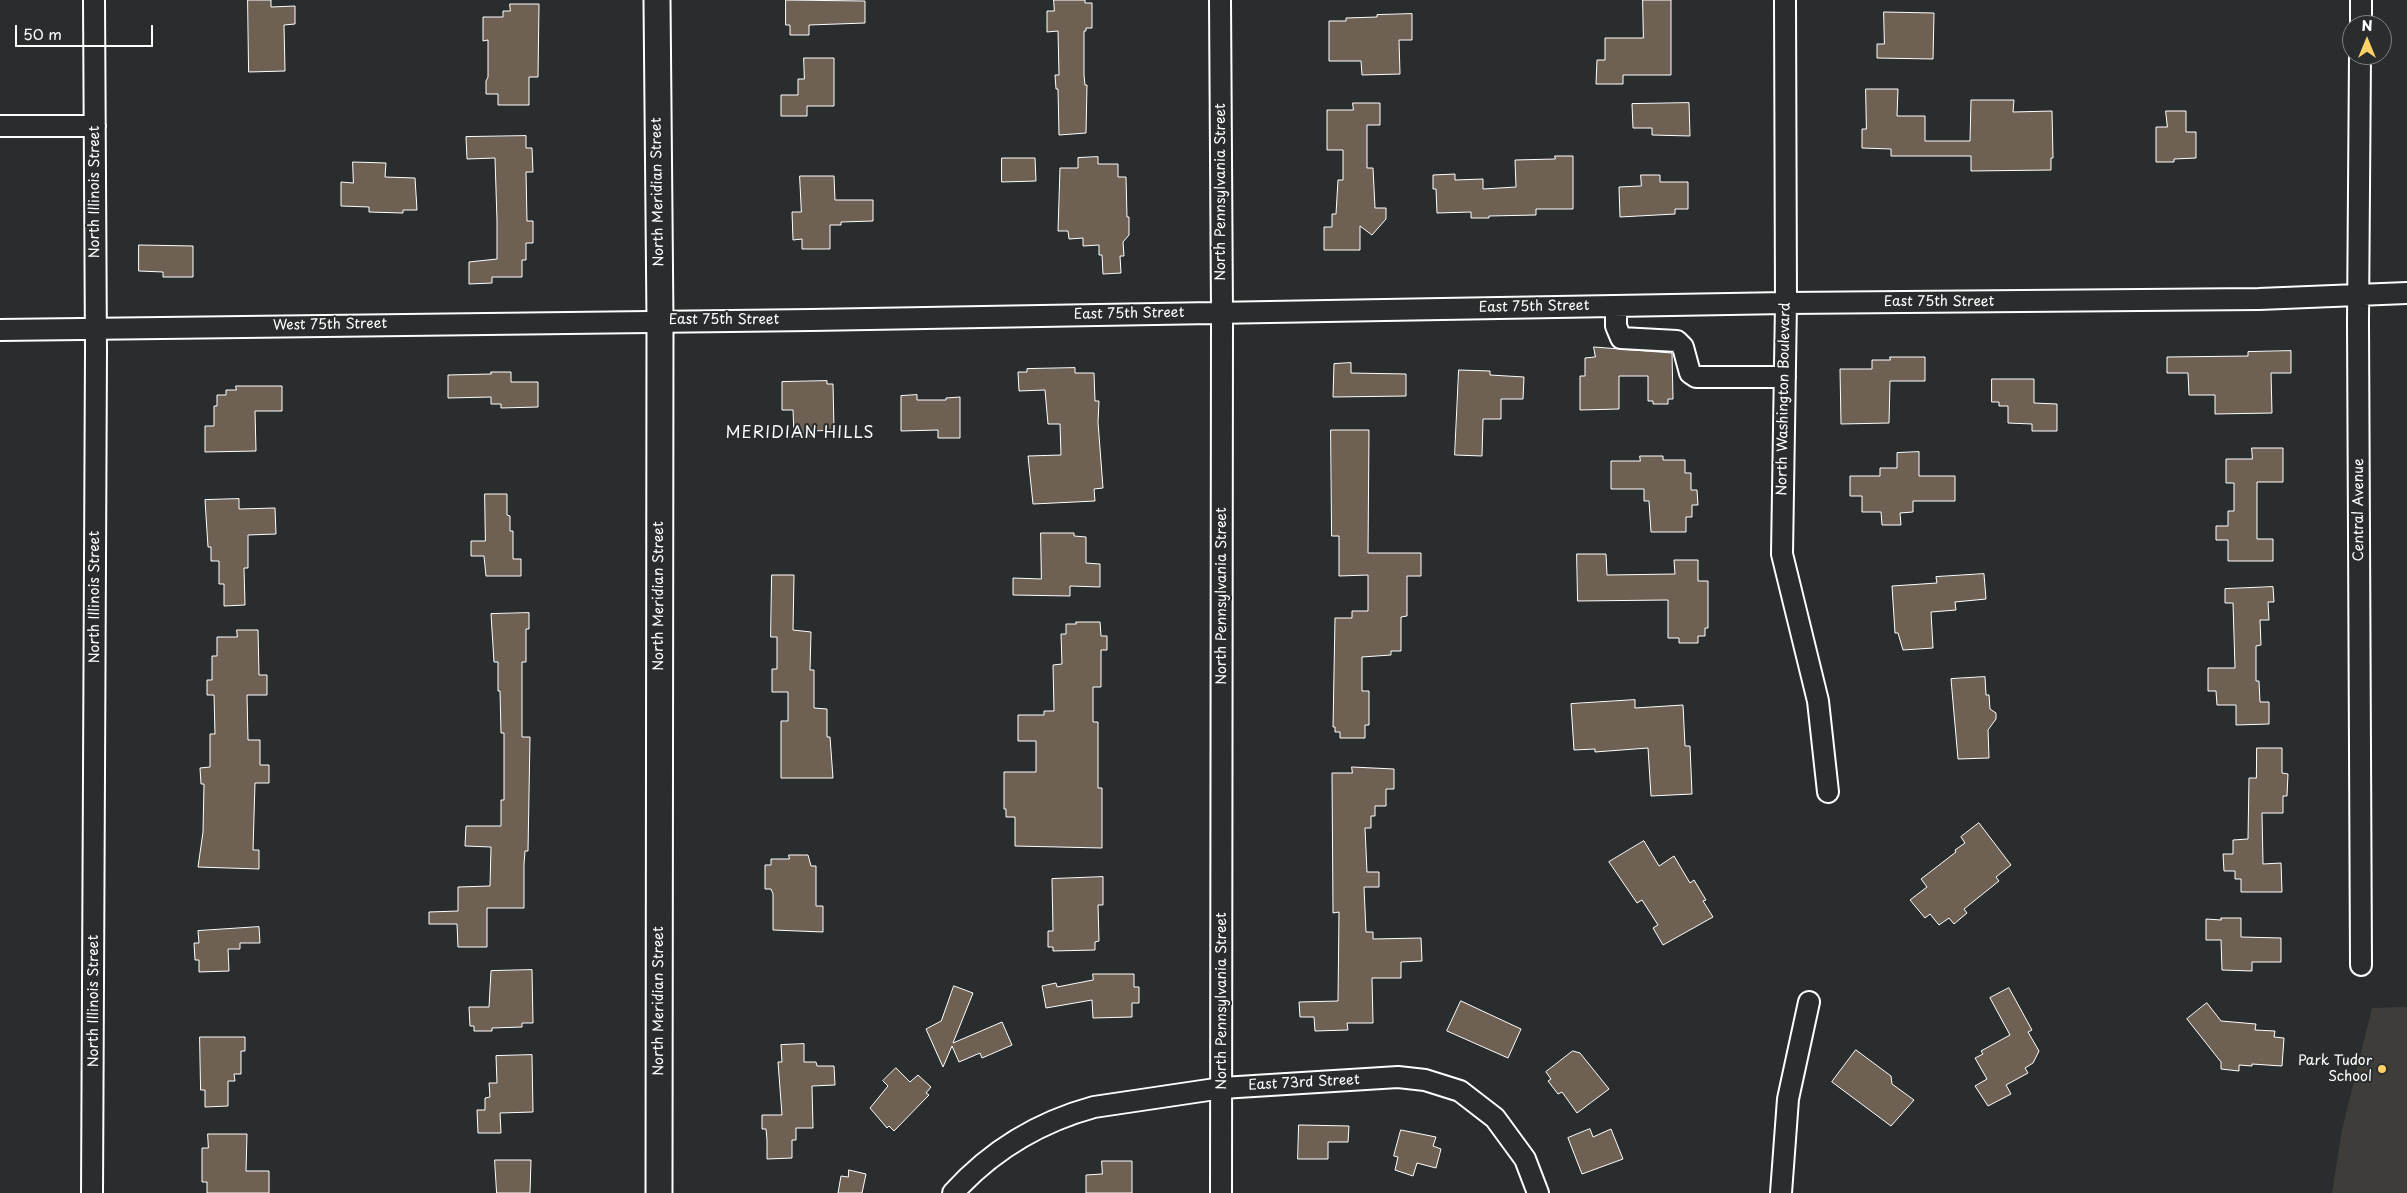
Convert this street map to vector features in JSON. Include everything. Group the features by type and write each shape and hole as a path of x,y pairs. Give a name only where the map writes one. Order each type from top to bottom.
{"main road":[{"name":"North Meridian Street","path":"656,0 660,321 659,1193"}],"street":[{"name":"North Illinois Street","path":"92,1193 96,329 94,0"},
{"name":"North Pennsylvania Street","path":"1220,0 1222,312 1221,1193"},
{"name":"North Washington Boulevard","path":"1785,0 1786,303 1782,554 1818,701 1828,792"},
{"path":"2361,0 2361,15"},
{"name":"Central Avenue","path":"2360,65 2358,293 2361,965"},
{"path":"0,126 95,126"},
{"name":"East 75th Street","path":"660,321 1786,303 2259,299 2358,293 2407,293"},
{"path":"1616,306 1616,326 1621,338 1677,341 1683,348 1690,373 1696,377 1785,377"},
{"name":"West 75th Street","path":"0,330 660,321"},
{"path":"1781,1193 1788,1099 1809,1002"},
{"name":"East 73rd Street","path":"953,1193 979,1166 1030,1131 1060,1118 1113,1103 1222,1088 1398,1077 1440,1083 1470,1097 1495,1118 1525,1159 1538,1193"}],"shaded area":[{"name":"Park Tudor School","path":"2407,1007 2407,1193 2332,1193 2342,1130 2372,1008"}],"building":[{"path":"248,0 271,0 271,7 295,6 295,24 284,25 285,71 249,72"},
{"path":"786,0 865,1 865,23 809,25 809,35 790,35 790,25 786,25"},
{"path":"1054,0 1085,0 1085,3 1092,3 1092,28 1086,28 1086,31 1084,31 1084,75 1085,85 1087,85 1086,133 1059,135 1058,89 1056,89 1055,75 1059,75 1058,31 1047,32 1047,11 1054,11"},
{"path":"1643,0 1671,0 1671,75 1623,75 1623,84 1596,84 1597,60 1605,60 1605,38 1643,38"},
{"path":"510,4 539,4 538,77 529,77 529,105 498,105 498,94 486,94 488,40 483,41 483,17 503,17 503,11 510,11"},
{"path":"1884,12 1934,13 1933,59 1877,58 1877,44 1884,44"},
{"path":"1412,14 1412,40 1399,40 1400,74 1362,75 1361,61 1329,61 1329,21 1346,21 1346,18 1377,17 1377,15"},
{"path":"804,58 834,58 834,106 807,106 807,116 781,116 781,95 798,95 798,79 804,79"},
{"path":"1866,89 1898,89 1897,116 1925,116 1925,141 1970,141 1971,100 2014,100 2013,112 2052,111 2053,158 2051,158 2051,170 1971,171 1971,156 1891,156 1891,149 1862,148 1862,129 1866,129"},
{"path":"1353,103 1380,103 1380,125 1367,125 1367,168 1373,168 1375,208 1386,208 1386,219 1372,235 1360,226 1360,250 1324,250 1324,227 1332,227 1332,214 1336,214 1338,180 1343,180 1343,150 1327,150 1327,110 1353,110"},
{"path":"1689,103 1690,136 1652,135 1652,128 1633,128 1632,104"},
{"path":"2166,111 2186,111 2186,132 2196,132 2196,158 2174,159 2174,162 2156,162 2156,127 2167,127"},
{"path":"526,136 526,148 532,148 533,172 526,172 527,221 533,221 533,243 526,243 526,260 522,260 522,277 492,277 492,283 469,284 469,262 497,259 497,221 495,158 467,159 466,137"},
{"path":"1555,156 1573,156 1573,209 1536,209 1536,215 1489,216 1489,218 1471,218 1471,212 1437,213 1436,189 1433,189 1433,175 1455,174 1455,180 1483,179 1483,189 1516,187 1515,160 1555,159"},
{"path":"1098,157 1098,164 1118,164 1118,177 1126,177 1129,235 1123,242 1124,256 1120,256 1121,273 1103,274 1102,255 1099,255 1099,245 1083,246 1083,238 1069,239 1068,231 1058,231 1060,168 1078,168 1078,158"},
{"path":"1002,158 1035,158 1036,181 1002,182"},
{"path":"353,162 386,163 385,177 415,178 417,210 403,210 403,213 369,212 369,207 341,206 341,182 353,183"},
{"path":"1641,175 1660,175 1660,182 1688,182 1688,209 1675,209 1675,214 1620,217 1619,187 1641,186"},
{"path":"800,176 834,176 835,200 873,200 873,221 841,222 841,225 830,225 830,249 802,249 802,239 793,240 792,212 801,212"},
{"path":"139,245 193,246 193,277 163,277 163,272 139,271"},
{"path":"1594,347 1672,353 1673,399 1668,399 1668,404 1653,404 1653,401 1648,401 1648,376 1619,376 1619,409 1580,410 1580,376 1585,376 1585,358 1595,357"},
{"path":"2291,351 2291,373 2271,373 2272,413 2215,414 2215,395 2189,395 2188,373 2167,373 2167,357 2248,356 2248,352"},
{"path":"1890,357 1925,357 1925,381 1890,381 1889,423 1841,424 1840,369 1872,369 1872,360 1890,360"},
{"path":"1351,363 1351,373 1406,374 1406,396 1333,397 1334,364"},
{"path":"1075,368 1075,373 1094,373 1095,401 1099,401 1098,422 1103,488 1094,489 1095,501 1033,504 1028,456 1061,455 1060,424 1048,424 1045,390 1019,391 1018,372 1027,372 1027,369"},
{"path":"1459,370 1490,371 1490,375 1524,377 1523,399 1501,399 1501,419 1483,419 1482,456 1455,455"},
{"path":"491,372 511,372 511,382 538,382 538,407 501,408 501,404 491,404 491,397 448,398 448,375 491,374"},
{"path":"1992,379 2034,379 2034,403 2057,404 2057,431 2032,431 2032,424 2008,423 2008,406 1999,406 1999,402 1992,402"},
{"path":"827,381 827,384 833,384 834,430 813,431 813,436 794,436 793,410 782,410 782,382"},
{"path":"236,386 282,386 282,411 255,411 256,451 205,452 205,426 214,426 214,406 217,406 217,395 226,395 226,390 236,390"},
{"path":"917,395 917,400 946,400 946,398 960,397 960,438 938,438 938,430 901,431 901,396"},
{"path":"1331,430 1369,430 1368,553 1421,553 1421,576 1407,576 1407,616 1401,617 1401,651 1391,651 1391,655 1362,657 1362,691 1369,691 1369,725 1365,725 1365,738 1340,738 1340,732 1335,732 1335,727 1333,727 1335,618 1352,618 1352,611 1368,611 1368,575 1339,576 1339,536 1332,536"},
{"path":"2252,448 2283,448 2283,482 2257,482 2257,539 2273,539 2273,561 2228,561 2228,540 2216,540 2216,526 2228,526 2228,511 2234,511 2234,483 2226,483 2226,459 2252,459"},
{"path":"1919,452 1919,476 1955,476 1955,501 1913,501 1913,512 1900,513 1901,525 1882,525 1881,512 1862,512 1862,496 1850,496 1850,476 1880,476 1880,468 1897,468 1897,453"},
{"path":"1640,456 1663,456 1663,460 1685,460 1685,473 1691,473 1691,490 1697,490 1698,505 1692,505 1692,517 1686,517 1686,532 1651,532 1649,501 1644,501 1644,489 1611,489 1611,461 1640,461"},
{"path":"485,494 507,494 507,515 510,516 510,531 513,531 513,559 521,559 521,576 486,576 484,556 471,556 471,541 485,541"},
{"path":"239,499 239,509 275,508 276,534 248,535 248,568 244,568 245,605 224,606 224,584 219,584 219,561 211,561 211,547 208,547 205,500"},
{"path":"1041,533 1074,533 1074,536 1086,537 1086,563 1100,564 1100,587 1070,586 1070,596 1013,595 1013,578 1041,579"},
{"path":"1577,554 1606,554 1607,575 1675,574 1674,560 1698,560 1698,581 1708,581 1708,628 1705,628 1705,636 1698,636 1698,643 1679,643 1679,638 1668,638 1668,600 1578,601"},
{"path":"1984,574 1986,599 1955,602 1956,610 1931,612 1933,648 1903,650 1898,633 1895,633 1892,586 1937,583 1936,577"},
{"path":"772,575 794,575 793,630 811,632 810,670 814,670 814,708 827,709 827,737 830,737 833,778 781,778 781,721 788,721 788,692 772,692 772,669 777,669 777,637 771,637"},
{"path":"2273,587 2274,602 2268,602 2269,620 2260,620 2261,645 2256,646 2256,681 2259,681 2260,702 2269,702 2269,724 2236,725 2236,705 2217,705 2216,691 2208,691 2208,668 2235,668 2233,603 2225,603 2225,589"},
{"path":"529,613 529,629 526,629 526,662 522,662 522,737 530,737 528,851 525,851 524,864 524,908 487,908 487,947 458,947 457,924 429,924 429,912 458,911 458,887 490,886 491,847 465,846 466,826 501,826 501,800 504,800 504,733 501,733 498,662 494,662 491,614"},
{"path":"1076,622 1100,622 1101,636 1107,636 1107,650 1101,650 1101,687 1093,687 1093,722 1098,722 1098,788 1102,788 1102,848 1015,846 1015,817 1006,817 1006,809 1004,809 1004,772 1036,772 1036,741 1018,741 1018,715 1044,715 1044,711 1054,711 1053,665 1062,664 1061,634 1066,634 1066,624 1076,624"},
{"path":"237,630 258,630 259,675 267,675 267,695 247,695 248,740 260,740 260,765 269,765 269,783 255,783 253,850 259,850 259,869 198,867 203,832 204,784 201,784 200,768 210,767 210,734 215,734 214,695 207,695 207,680 212,680 212,656 217,656 217,637 237,637"},
{"path":"1985,677 1986,695 1989,695 1990,709 1996,713 1996,719 1988,730 1989,758 1958,759 1951,679"},
{"path":"1635,700 1635,708 1683,705 1685,746 1690,746 1692,794 1651,796 1648,748 1595,752 1595,749 1574,750 1571,704"},
{"path":"2257,748 2282,748 2282,773 2288,774 2287,796 2283,796 2283,813 2262,813 2263,864 2281,863 2282,892 2241,892 2241,879 2235,879 2235,871 2224,871 2223,854 2233,854 2233,840 2248,839 2249,778 2256,778"},
{"path":"1352,767 1394,769 1394,789 1386,789 1386,806 1375,806 1375,816 1371,816 1371,828 1365,828 1367,872 1379,872 1379,887 1364,887 1366,932 1373,932 1373,939 1421,938 1422,961 1401,962 1401,978 1372,978 1373,1023 1347,1023 1348,1030 1315,1031 1314,1017 1300,1017 1299,1002 1338,1001 1339,912 1333,913 1332,773 1352,773"},
{"path":"1979,823 2011,865 1996,877 1999,881 1964,909 1967,913 1954,924 1949,918 1939,925 1930,914 1925,918 1910,900 1927,887 1921,879 1956,852 1955,850 1965,843 1961,837"},
{"path":"1644,841 1659,866 1674,856 1690,883 1694,880 1706,900 1703,901 1713,917 1663,945 1653,928 1658,925 1642,900 1637,903 1609,862"},
{"path":"789,855 808,855 811,866 816,866 816,906 823,906 823,932 773,930 773,894 771,889 765,889 765,865 771,865 771,859 789,859"},
{"path":"1103,877 1103,905 1098,905 1099,941 1095,942 1095,950 1053,951 1053,947 1048,947 1048,931 1053,931 1052,879"},
{"path":"2221,918 2241,918 2241,937 2281,938 2281,962 2252,962 2252,971 2222,970 2221,940 2206,940 2206,919 2221,920"},
{"path":"259,927 260,943 240,943 240,949 228,949 229,971 199,972 199,960 195,960 194,943 199,943 198,931"},
{"path":"532,970 533,1023 522,1023 522,1027 474,1031 474,1026 470,1026 469,1007 489,1007 491,971"},
{"path":"1093,974 1134,974 1134,987 1139,987 1139,1003 1132,1003 1132,1017 1093,1018 1092,1000 1046,1008 1042,986 1056,983 1057,987 1093,980"},
{"path":"954,986 973,993 953,1043 1002,1022 1012,1045 982,1058 980,1053 959,1062 952,1046 943,1067 926,1029 941,1021"},
{"path":"2009,988 2032,1030 2028,1032 2039,1051 2033,1063 2025,1068 2028,1073 2006,1085 2011,1094 1988,1106 1975,1086 1987,1079 1975,1058 1983,1054 1981,1051 2010,1035 1990,998"},
{"path":"1461,1001 1521,1029 1508,1058 1447,1031"},
{"path":"2207,1003 2221,1021 2256,1024 2255,1030 2275,1031 2274,1037 2284,1038 2282,1066 2252,1064 2252,1066 2239,1065 2239,1071 2221,1069 2221,1062 2187,1019"},
{"path":"200,1037 245,1037 245,1051 241,1051 241,1074 234,1074 235,1081 228,1081 228,1106 205,1107 205,1090 201,1090"},
{"path":"804,1044 804,1062 816,1062 817,1066 834,1066 835,1085 812,1086 813,1128 796,1128 796,1140 792,1140 792,1158 767,1159 766,1129 762,1129 762,1115 782,1115 778,1062 782,1062 781,1045"},
{"path":"1856,1050 1891,1076 1892,1084 1914,1100 1891,1126 1832,1082"},
{"path":"1573,1051 1580,1053 1609,1089 1577,1113 1562,1092 1558,1094 1548,1081 1551,1079 1546,1072"},
{"path":"532,1055 533,1112 500,1113 501,1133 478,1133 477,1110 485,1110 485,1098 490,1097 489,1083 497,1083 496,1056"},
{"path":"896,1068 910,1082 918,1075 931,1087 926,1093 929,1095 894,1131 889,1126 887,1128 870,1108 888,1086 883,1081"},
{"path":"1299,1125 1349,1126 1348,1142 1328,1142 1328,1159 1298,1159"},
{"path":"1590,1129 1593,1137 1611,1129 1623,1159 1582,1174 1568,1138"},
{"path":"1401,1130 1436,1137 1433,1146 1441,1149 1436,1168 1417,1163 1413,1176 1395,1170 1398,1157 1394,1156"},
{"path":"208,1134 247,1134 246,1171 269,1171 269,1193 207,1193 207,1182 202,1182 202,1148 208,1148"},
{"path":"495,1160 531,1160 530,1193 497,1193"},
{"path":"1102,1161 1132,1161 1132,1193 1086,1193 1086,1175 1102,1174"},
{"path":"849,1170 866,1174 862,1193 838,1193 841,1176 848,1177"}],"place":[{"name":"Park Tudor School","path":"2382,1069"}],"district":[{"name":"MERIDIAN HILLS","path":"800,434"}]}
